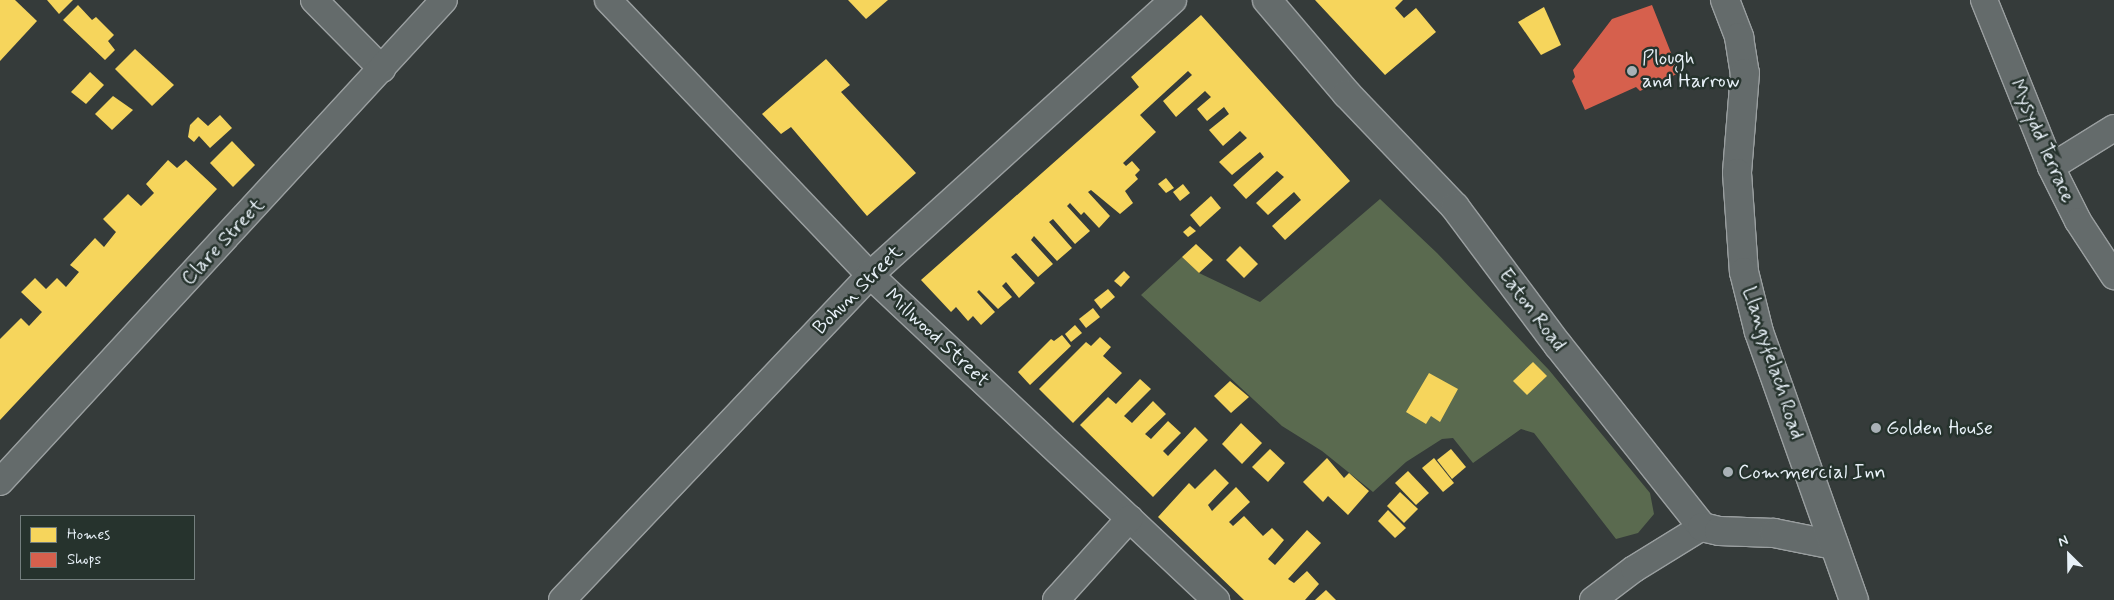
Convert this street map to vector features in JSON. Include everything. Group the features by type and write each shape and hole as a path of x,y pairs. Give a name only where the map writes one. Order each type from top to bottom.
{"street":[{"path":"314,0 382,69"},
{"name":"Clare Street","path":"0,482 444,0"},
{"name":"Millwood Street","path":"608,0 870,275 1216,600"},
{"name":"Bohun Street","path":"562,600 870,275 1173,0"},
{"name":"Eaton Road","path":"1267,0 1347,94 1455,207 1558,345 1702,527"},
{"name":"Mysydd Terrace","path":"1984,0 2051,167 2078,221 2114,276"},
{"name":"Llangyfelach Road","path":"1727,1 1739,38 1745,73 1737,173 1744,272 1759,332 1854,600"},
{"path":"2051,167 2114,128"},
{"path":"1056,600 1130,518"},
{"path":"1593,600 1634,569 1702,527 1719,532 1774,533 1834,545"}],"green space":[{"path":"1380,199 1437,253 1549,370 1650,493 1654,514 1638,533 1616,539 1534,433 1521,429 1473,463 1453,438 1442,439 1406,462 1373,492 1322,451 1282,426 1141,295 1182,257 1199,273 1260,302"}],"building: Homes":[{"path":"0,0 15,0 37,21 0,61"},
{"path":"47,0 73,0 59,14"},
{"path":"848,0 888,0 866,19"},
{"path":"1315,0 1403,0 1395,8 1404,18 1416,8 1436,32 1385,75"},
{"path":"78,5 92,20 96,17 114,35 108,41 115,50 105,60 63,20"},
{"path":"1544,7 1561,45 1541,55 1518,22"},
{"path":"1201,15 1350,181 1285,240 1272,226 1301,200 1294,192 1268,215 1256,203 1284,177 1277,171 1246,199 1233,185 1264,157 1260,152 1232,175 1219,162 1247,138 1240,131 1223,146 1209,130 1229,114 1224,107 1207,121 1197,109 1211,97 1205,91 1176,117 1163,101 1192,75 1188,71 1140,115 1156,132 1123,163 1126,166 1132,161 1140,170 1135,175 1138,179 1125,191 1133,203 1120,214 1091,190 1088,192 1110,216 1099,228 1084,212 1081,215 1070,203 1067,206 1090,231 1075,244 1053,219 1049,222 1072,248 1057,261 1034,236 1031,240 1053,264 1038,277 1016,253 1011,257 1035,283 1019,298 1006,282 1002,286 1012,297 998,309 979,290 977,292 995,312 981,325 973,316 968,321 956,307 951,312 921,280 1139,87 1131,77"},
{"path":"135,49 174,85 152,106 115,69"},
{"path":"826,59 850,85 841,92 916,173 867,216 791,127 781,134 762,114"},
{"path":"90,72 104,85 86,104 71,92"},
{"path":"113,96 133,110 112,130 95,114"},
{"path":"220,115 232,128 210,148 199,136 194,142 188,137 190,125 198,117 208,126"},
{"path":"232,141 255,165 233,187 210,163"},
{"path":"168,160 177,168 186,160 217,189 0,420 0,339 21,318 29,326 42,312 21,292 35,278 46,289 57,278 66,287 79,272 70,265 95,238 104,247 116,232 103,219 128,194 141,206 154,193 146,184"},
{"path":"1166,178 1174,188 1166,193 1158,184"},
{"path":"1183,184 1190,193 1180,201 1173,192"},
{"path":"1211,196 1221,208 1200,227 1190,215"},
{"path":"1190,226 1196,231 1188,237 1183,232"},
{"path":"1196,244 1213,260 1199,273 1182,257"},
{"path":"1240,246 1258,264 1244,278 1226,260"},
{"path":"1124,271 1130,277 1121,287 1114,281"},
{"path":"1108,289 1115,297 1101,309 1094,300"},
{"path":"1093,308 1100,317 1086,328 1079,319"},
{"path":"1075,325 1082,333 1071,342 1065,334"},
{"path":"1062,335 1071,346 1030,385 1018,372 1051,339 1054,341"},
{"path":"1100,337 1111,347 1103,356 1122,373 1073,423 1039,389 1086,342 1091,346"},
{"path":"1533,362 1547,376 1527,395 1513,381"},
{"path":"1429,373 1458,389 1440,422 1431,416 1426,424 1406,412"},
{"path":"1140,379 1151,389 1124,416 1132,423 1153,401 1166,414 1145,434 1151,439 1168,421 1181,433 1163,451 1168,456 1195,427 1208,440 1153,497 1080,425 1108,397 1116,404"},
{"path":"1230,381 1249,397 1231,413 1214,396"},
{"path":"1241,423 1262,443 1242,464 1222,444"},
{"path":"1270,449 1285,463 1268,482 1252,467"},
{"path":"1451,449 1466,467 1452,479 1437,460"},
{"path":"1327,458 1344,478 1349,473 1369,491 1348,515 1328,496 1323,502 1303,482"},
{"path":"1434,458 1454,483 1443,492 1422,468"},
{"path":"1215,469 1229,483 1208,505 1212,511 1236,487 1250,502 1229,522 1233,526 1244,516 1263,536 1272,528 1284,540 1268,559 1275,565 1307,530 1321,543 1288,579 1294,583 1307,571 1319,584 1305,600 1244,600 1158,517 1189,483 1195,489"},
{"path":"1408,471 1429,493 1416,505 1395,483"},
{"path":"1400,492 1418,509 1404,523 1387,506"},
{"path":"1388,510 1406,528 1395,538 1378,521"},
{"path":"1326,590 1336,600 1315,600"}],"building: Shops":[{"path":"1652,5 1679,73 1640,91 1636,87 1585,110 1572,81 1575,77 1573,70 1612,19"}],"place":[{"name":"Plough and Harrow","path":"1632,71"},
{"name":"Golden House","path":"1876,428"},
{"name":"Commercial Inn","path":"1728,472"}]}
